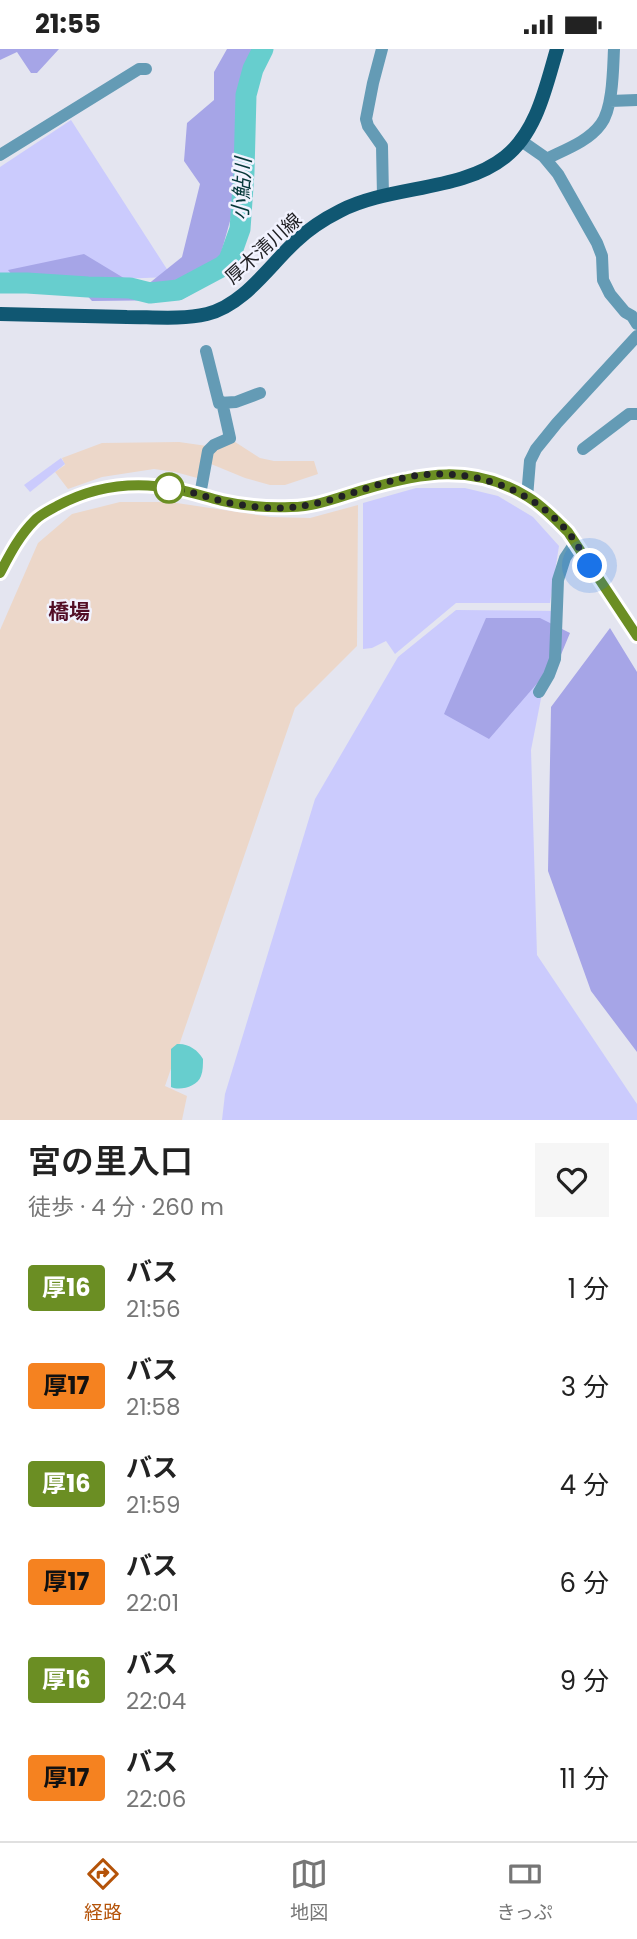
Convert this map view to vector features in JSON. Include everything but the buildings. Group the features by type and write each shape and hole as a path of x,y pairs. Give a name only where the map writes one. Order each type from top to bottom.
{"main road":[{"name":"厚木清川線","path":"0,314 160,318 208,313 225,306 240,296 297,240 320,222 363,200 463,178 506,156 520,140 536,113 557,49"}],"street":[{"path":"382,49 366,119 368,127 382,146 383,195"},
{"path":"546,159 581,142 602,124 610,101 614,49"},
{"path":"0,156 139,69 146,69"},
{"path":"610,101 637,100"},
{"path":"520,140 546,159 558,174 597,243 602,256 603,280 610,294 635,317"},
{"path":"527,496 530,461 536,449 637,336"},
{"path":"200,495 208,451 214,445 230,438 206,351"},
{"path":"222,403 236,402 260,393"},
{"path":"583,449 609,433 629,414 637,414"},
{"path":"0,573 18,539 37,517 69,500 113,486 141,485 175,489 224,502 294,507 329,500 402,478 462,475 493,482 527,496 554,518 568,532 637,636"},
{"path":"539,692 555,659 558,580 565,558 575,543"}],"shaded area":[{"path":"0,49 59,49 37,73 31,73 17,52 0,60"},
{"path":"227,49 257,49 249,61 242,178 213,282 181,300 92,301 72,279 16,280 8,270 84,254 142,289 182,257 200,184 184,161 187,123 214,100 214,72"},
{"path":"71,120 172,277 0,283 0,167"},
{"path":"232,440 260,458 274,461 314,461 318,474 285,485 270,485 211,464 213,449"},
{"path":"179,442 207,446 201,479 154,469 102,477 68,489 55,472 65,465 62,458 102,443"},
{"path":"61,458 65,464 30,492 24,485"},
{"path":"416,488 465,488 498,496 533,517 559,546 550,603 456,603 395,654 386,641 363,649 363,503"},
{"path":"120,502 170,502 271,517 310,518 358,505 357,646 295,708 165,1086 187,1096 182,1120 0,1120 0,630 38,543 72,514"},
{"path":"456,610 558,611 531,750 537,955 637,1104 637,1120 222,1120 225,1094 315,799 398,657"},
{"path":"486,618 540,618 570,633 560,657 489,739 444,714"},
{"path":"610,628 637,672 637,1052 591,991 548,871 551,707"},
{"path":"177,1044 192,1048 203,1059 199,1080 183,1088 171,1087 171,1049"}],"waterway":[{"name":"小鮎川","path":"0,283 130,288 150,293 178,290 223,266 229,260 240,229 246,95 253,69 263,49"}],"bus line":[{"name":"厚16","path":"0,573 18,539 37,517 69,500 113,486 141,485 175,489 224,502 294,507 329,500 402,478 462,475 493,482 527,496 554,518 568,532 637,636"}],"district":[{"name":"橋場","path":"69,612"}],"route":[{"path":"169,488 224,502 294,507 329,500 402,478 462,475 493,482 527,496 568,532 590,566"}]}
